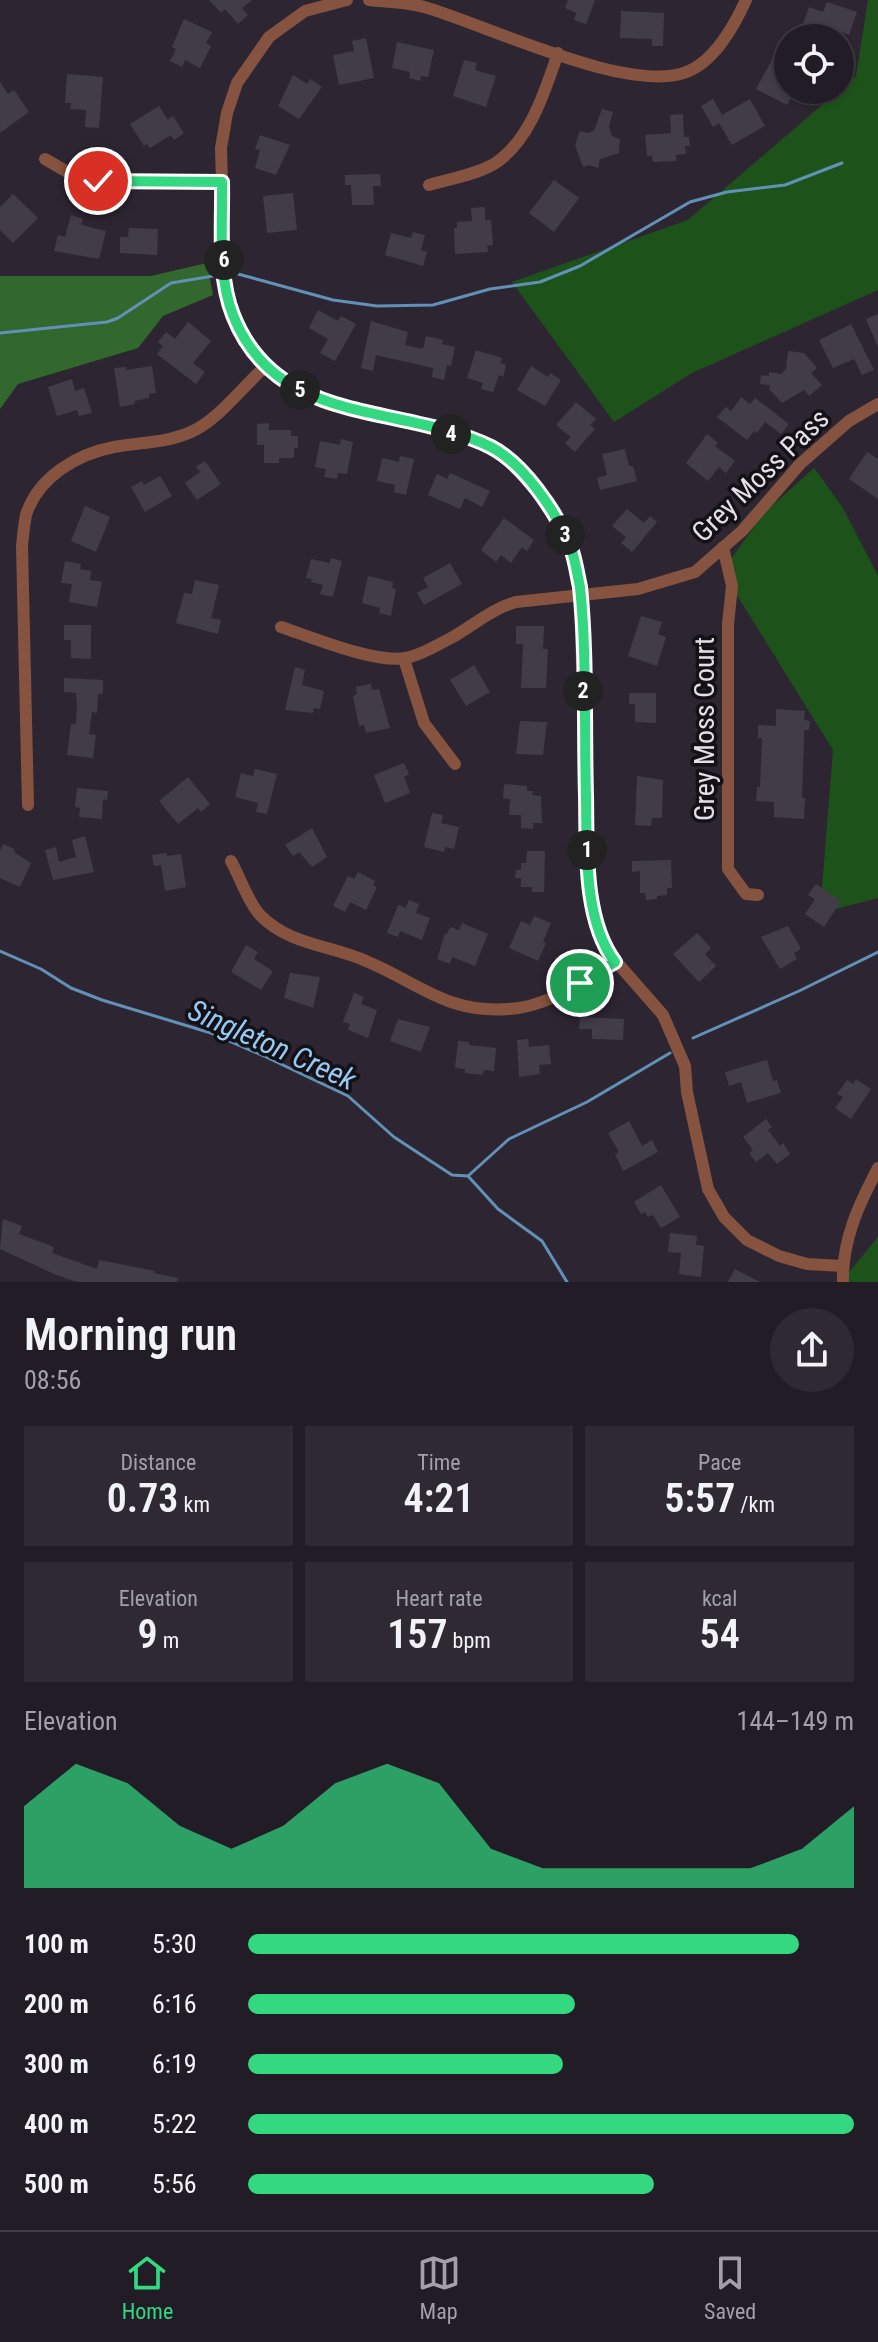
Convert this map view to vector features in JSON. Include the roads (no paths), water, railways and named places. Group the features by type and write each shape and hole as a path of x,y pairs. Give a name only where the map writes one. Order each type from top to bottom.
{"street":[{"path":"347,0 305,11 269,37 237,83 227,113 221,148 225,283 233,315 252,349 266,366 306,395 327,404 457,435 493,448 521,472 547,501 571,547 581,596 587,863 597,924 606,950 663,1015 685,1066 687,1092 708,1189 724,1217 747,1240 779,1256 807,1264 842,1266"},
{"path":"369,0 421,6 613,71 660,76 686,72 701,64 737,20 746,0"},
{"path":"429,185 494,163 517,142 543,97 558,53"},
{"path":"45,159 76,177 98,181 222,182"},
{"path":"28,805 22,546 26,514 38,491 58,470 86,456 113,447 154,442 192,432 210,422 266,366"},
{"name":"Grey Moss Pass","path":"404,659 427,651 497,608 516,602 638,589 695,572 742,531 800,464 849,421 878,404"},
{"name":"Grey Moss Court","path":"723,547 732,586 728,624 728,869 746,894 758,895"},
{"path":"281,627 355,653 404,659 424,723 455,764"},
{"path":"231,861 259,914 284,933 299,941 365,960 447,1002 488,1009 528,1006 549,999 615,962"},
{"path":"843,1282 842,1266 856,1208 878,1168"}],"waterway":[{"path":"238,274 333,300 377,306 433,305 490,289 540,282 580,266 690,202 727,192 785,185 842,163"},
{"path":"0,333 107,322 171,283 213,276"},
{"name":"Singleton Creek","path":"0,951 41,969 71,988 211,1033 348,1096 394,1137 452,1175 468,1176"},
{"path":"693,1038 878,952"},
{"path":"468,1176 509,1139 587,1102 670,1053"},
{"name":"Singleton Creek","path":"468,1176 498,1209 542,1241 567,1282"}]}
